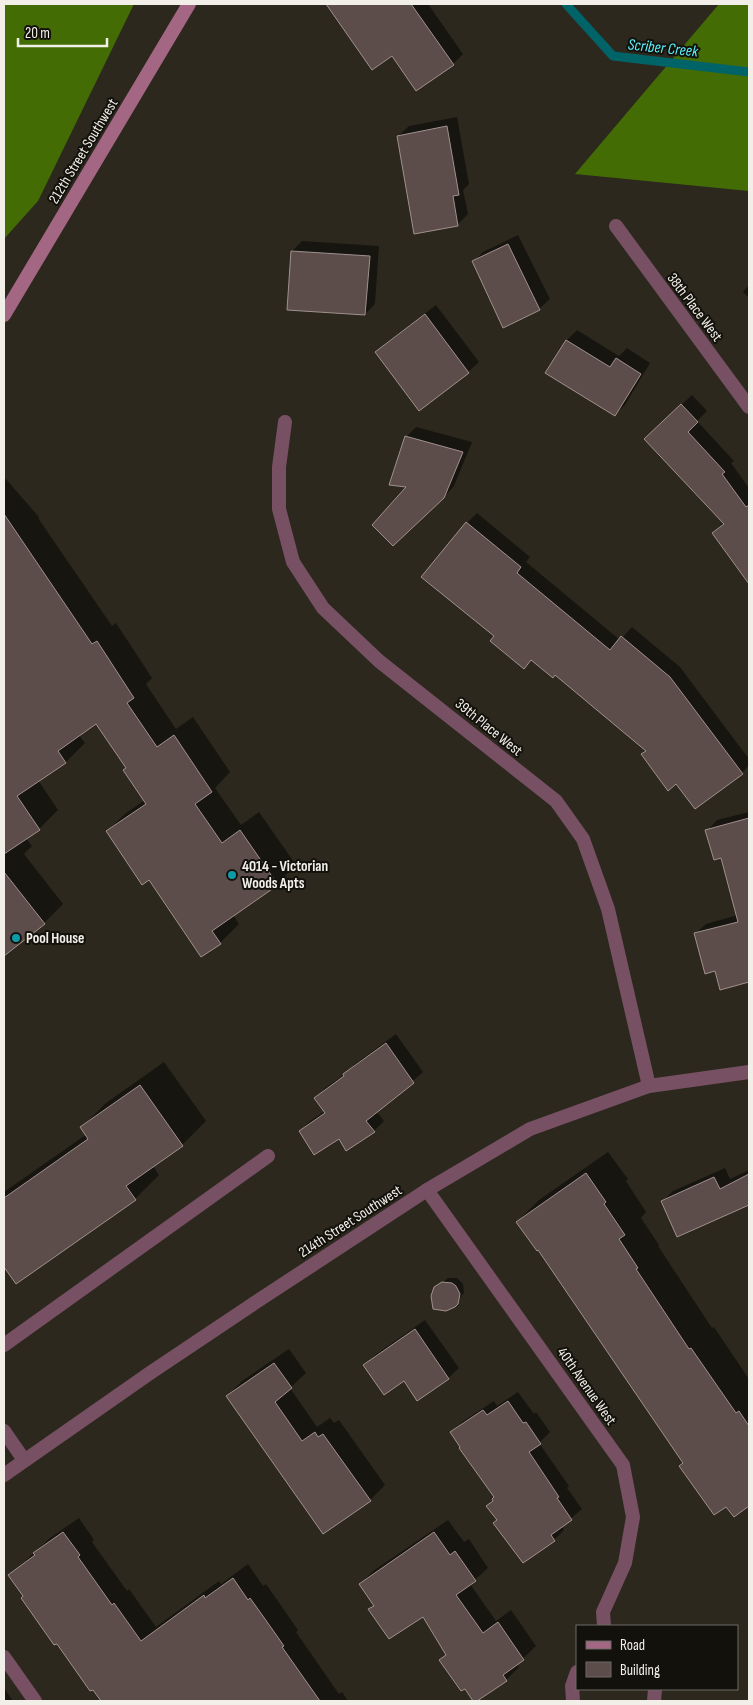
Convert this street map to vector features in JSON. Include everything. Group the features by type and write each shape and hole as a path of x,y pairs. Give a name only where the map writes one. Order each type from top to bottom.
{"main road":[{"name":"212th Street Southwest","path":"4,314 189,4"}],"street":[{"name":"38th Place West","path":"616,226 749,407"},
{"name":"39th Place West","path":"285,422 279,466 279,509 293,562 323,608 379,661 556,801 583,839 608,909 649,1086"},
{"name":"214th Street Southwest","path":"4,1475 247,1307 427,1190 530,1129 649,1086 749,1072"},
{"path":"4,1345 268,1156"},
{"name":"40th Avenue West","path":"427,1190 623,1465 633,1517 624,1563 603,1612 604,1625"},
{"path":"4,1430 24,1460"},
{"path":"4,1657 35,1701"},
{"path":"573,1701 572,1686 576,1675"}],"green space":[{"path":"4,4 134,4 38,201 4,239"},
{"path":"719,4 749,4 749,191 575,174"}],"building":[{"path":"326,4 411,4 454,65 416,91 392,56 372,70"},
{"path":"447,126 459,195 453,196 458,226 414,234 397,136"},
{"path":"508,244 540,310 503,328 472,261"},
{"path":"291,251 370,256 365,315 287,310"},
{"path":"425,314 469,373 419,411 375,352"},
{"path":"566,340 610,367 616,358 641,374 615,416 545,373"},
{"path":"681,404 698,422 688,432 725,472 722,474 746,507 749,505 749,584 712,533 724,524 644,439"},
{"path":"405,436 463,452 444,498 393,546 372,525 406,487 389,485"},
{"path":"4,514 92,644 97,641 134,698 127,703 157,747 174,735 212,792 195,804 222,843 240,830 278,885 212,931 221,944 201,957 149,880 142,885 106,831 146,804 123,770 126,768 96,724 58,751 66,763 17,796 40,830 4,854"},
{"path":"466,522 521,567 517,573 610,650 621,636 670,677 743,774 695,809 676,784 668,791 641,754 646,751 555,675 553,678 531,660 524,669 490,641 494,636 421,577"},
{"path":"749,818 749,982 720,990 715,971 705,974 694,933 738,922 721,858 714,860 705,830"},
{"name":"Pool House","path":"4,872 45,924 4,956"},
{"path":"386,1043 414,1083 366,1121 375,1132 346,1151 339,1139 314,1155 299,1131 325,1113 314,1098"},
{"path":"140,1085 183,1146 126,1186 136,1200 16,1284 4,1267 4,1198 88,1139 80,1127"},
{"path":"586,1173 625,1235 619,1239 638,1268 636,1269 689,1349 691,1348 736,1413 739,1411 749,1426 749,1506 734,1517 726,1507 714,1515 679,1466 683,1463 538,1250 516,1222"},
{"path":"749,1174 749,1205 677,1237 661,1201 714,1177 720,1189"},
{"path":"442,1282 452,1283 460,1294 458,1304 446,1311 433,1309 431,1296 434,1287"},
{"path":"415,1329 449,1379 417,1401 404,1381 384,1395 363,1365"},
{"path":"274,1363 292,1388 275,1402 302,1441 315,1432 318,1437 323,1434 371,1501 323,1534 226,1396"},
{"path":"508,1401 541,1444 529,1452 572,1520 551,1535 555,1541 523,1563 493,1523 497,1520 486,1506 493,1501 494,1497 459,1448 450,1432 483,1410 487,1415"},
{"path":"63,1532 112,1605 114,1603 141,1641 204,1595 205,1598 233,1578 248,1600 250,1598 265,1619 320,1701 101,1701 93,1690 90,1691 57,1644 54,1645 21,1598 23,1596 8,1575 35,1555 33,1553"},
{"path":"434,1532 450,1555 455,1551 476,1581 456,1595 483,1633 498,1622 524,1660 503,1675 507,1681 477,1701 473,1701 465,1689 461,1691 439,1660 446,1655 423,1617 389,1639 368,1609 374,1606 359,1584"}],"waterway":[{"name":"Scriber Creek","path":"566,4 613,56 749,72"}],"place":[{"name":"4014 - Victorian Woods Apts","path":"232,875"},
{"name":"Pool House","path":"16,938"}]}
